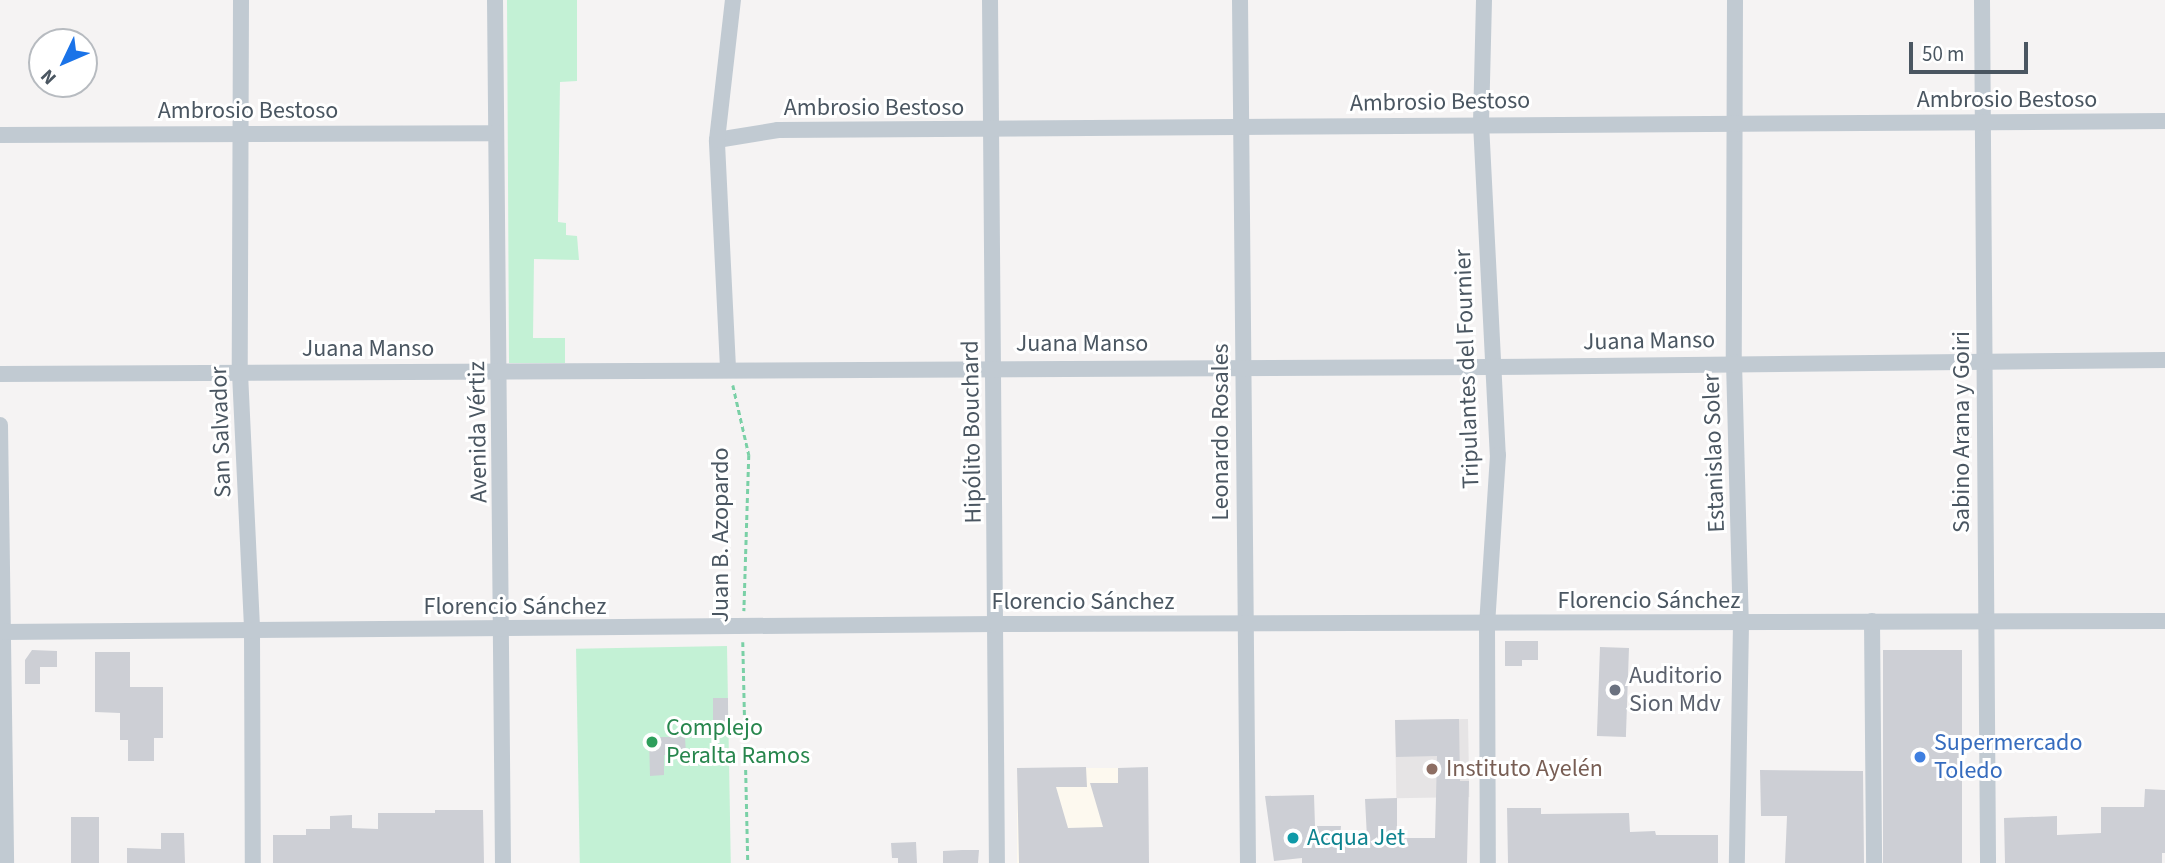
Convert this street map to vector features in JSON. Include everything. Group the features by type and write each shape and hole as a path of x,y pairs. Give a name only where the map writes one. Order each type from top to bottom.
{"street":[{"name":"San Salvador","path":"241,0 240,373 252,632 253,863"},
{"name":"Avenida Vértiz","path":"495,0 503,630 503,863"},
{"path":"729,368 717,140 733,0"},
{"name":"Hipólito Bouchard","path":"990,0 997,863"},
{"name":"Leonardo Rosales","path":"1240,0 1248,863"},
{"name":"Tripulantes del Fournier","path":"1484,0 1481,123 1491,367 1498,455 1487,623 1488,863"},
{"name":"Estanislao Soler","path":"1735,0 1734,362 1741,624 1737,863"},
{"name":"Sabino Arana y Goiri","path":"1982,0 1987,863"},
{"name":"Ambrosio Bestoso","path":"717,140 778,130 1241,128 1481,123 2165,121"},
{"name":"Ambrosio Bestoso","path":"0,135 496,133"},
{"name":"Juana Manso","path":"0,374 729,368 1491,367 1734,362 2165,360"},
{"path":"0,425 6,863"},
{"path":"1872,621 1874,863"},
{"name":"Florencio Sánchez","path":"2,632 743,629 997,624 2165,621"}],"path":[{"name":"Juan B. Azopardo","path":"729,368 749,455 743,629 748,863"}],"shaded area":[{"name":"Instituto Ayelén","path":"1468,719 1469,797 1396,798 1395,720"},
{"path":"1017,768 1118,768 1118,863 1017,863"}],"green space":[{"path":"507,0 577,0 577,81 560,82 558,222 566,223 566,235 577,236 579,260 534,259 533,338 565,338 565,363 509,363"},
{"name":"Complejo Peralta Ramos","path":"727,646 731,863 580,863 576,649"}],"building":[{"path":"1505,641 1538,641 1538,660 1522,660 1522,666 1505,666"},
{"path":"1600,647 1629,648 1626,737 1597,736"},
{"path":"32,650 57,651 57,667 40,667 40,684 25,684 25,660"},
{"name":"Supermercado Toledo","path":"1883,650 1962,650 1962,863 1883,863"},
{"path":"95,652 130,652 130,687 163,687 163,738 154,738 154,761 128,761 128,740 120,740 120,713 95,712"},
{"path":"713,698 728,698 728,729 713,729"},
{"path":"1459,719 1460,781 1469,781 1467,863 1302,863 1302,858 1274,861 1265,796 1314,795 1315,826 1341,826 1340,838 1367,838 1365,799 1397,798 1397,838 1435,838 1437,756 1396,757 1395,720"},
{"path":"649,737 685,737 686,755 664,755 664,775 650,776"},
{"path":"1086,767 1087,787 1056,787 1068,828 1103,827 1090,783 1118,783 1118,768 1148,767 1149,863 1019,863 1017,768"},
{"path":"1760,770 1863,771 1864,863 1785,863 1787,816 1761,816"},
{"path":"2145,789 2165,790 2165,853 2162,853 2162,863 2005,863 2004,818 2057,816 2057,835 2101,833 2101,807 2144,807"},
{"path":"1507,808 1541,808 1541,814 1629,813 1630,832 1655,831 1656,835 1718,835 1718,863 1508,863"},
{"path":"435,810 483,810 484,863 273,863 273,835 306,835 306,829 330,829 330,816 352,815 352,828 378,829 378,813 435,813"},
{"path":"71,817 99,817 99,863 71,863"},
{"path":"161,833 184,833 185,863 127,863 127,848 161,849"},
{"path":"916,842 917,863 898,863 898,858 892,858 891,843"},
{"path":"979,850 978,863 943,863 943,851"}],"place":[{"name":"Auditorio Sion Mdv","path":"1615,690"},
{"name":"Complejo Peralta Ramos","path":"652,742"},
{"name":"Supermercado Toledo","path":"1920,757"},
{"name":"Instituto Ayelén","path":"1432,769"},
{"name":"Acqua Jet","path":"1293,838"}]}
